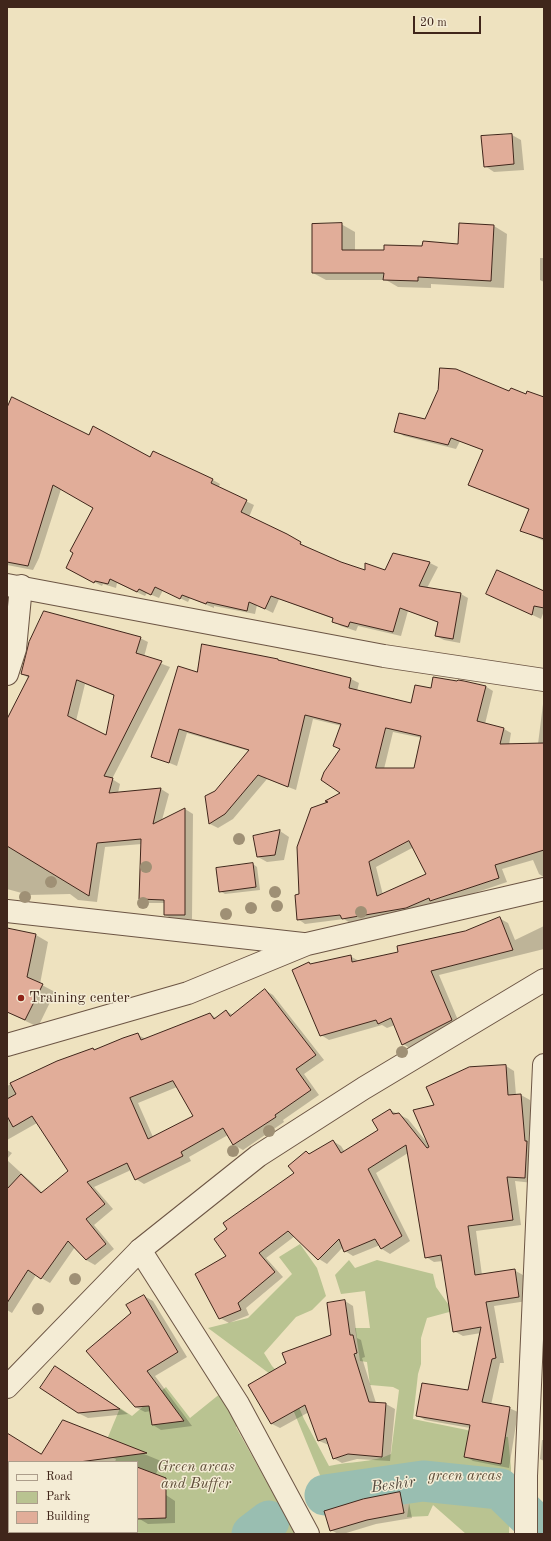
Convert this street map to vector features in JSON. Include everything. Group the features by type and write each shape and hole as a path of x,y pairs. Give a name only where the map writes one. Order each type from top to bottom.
{"street":[{"path":"7,674 15,649 14,585 384,656 544,680"},
{"path":"7,1045 188,993 307,944 544,889"},
{"path":"7,911 307,944"},
{"path":"7,1387 140,1250 258,1156 364,1088 544,980"},
{"path":"526,1534 526,1508 535,1480 544,1065"},
{"path":"140,1250 238,1404 308,1534"}],"green space":[{"name":"green areas","path":"300,1244 317,1268 326,1296 312,1310 296,1317 264,1353 272,1366 289,1384 304,1419 329,1466 376,1459 391,1454 399,1390 393,1387 370,1385 367,1362 360,1361 355,1328 370,1328 365,1291 341,1294 335,1275 349,1260 355,1268 377,1260 433,1274 436,1287 453,1311 427,1318 421,1338 421,1364 418,1374 413,1419 467,1430 473,1433 508,1437 511,1468 509,1534 466,1534 433,1505 428,1516 407,1517 409,1504 409,1484 400,1479 333,1502 329,1497 287,1395 270,1374 208,1328 248,1318 292,1274 279,1257"},
{"name":"Green areas and Buffer","path":"166,1387 190,1418 221,1393 245,1421 236,1427 281,1508 298,1522 302,1534 56,1534 138,1533 138,1461 115,1461 116,1459 101,1454 120,1408 132,1416"}],"building":[{"path":"512,134 514,164 484,167 481,136"},
{"path":"342,223 342,250 384,250 384,245 422,246 423,241 458,244 459,223 494,225 491,281 418,277 418,281 383,280 384,273 312,273 312,224"},
{"path":"440,368 456,369 509,391 511,388 526,394 527,391 544,397 544,539 520,531 529,509 468,485 483,450 451,438 448,445 394,432 399,413 425,419 438,390"},
{"path":"12,397 89,435 93,426 150,457 153,451 213,479 211,483 247,500 241,512 287,534 301,542 300,544 341,562 365,570 365,563 385,570 393,553 430,562 419,586 461,593 453,639 435,636 438,622 400,608 393,632 350,622 348,627 332,622 333,618 271,596 265,609 249,602 247,611 207,602 206,604 182,595 180,599 155,587 151,595 139,589 137,592 110,579 108,584 95,581 94,583 66,568 73,553 70,551 93,508 53,485 28,566 7,562 7,408"},
{"path":"497,570 544,591 544,608 534,606 532,615 486,594"},
{"path":"44,611 141,637 136,653 162,661 104,776 113,778 109,793 161,788 153,824 185,808 185,915 164,915 164,900 139,899 141,839 97,843 89,896 7,846 7,719 29,676 21,674 29,642","holes":["77,680 114,695 106,735 68,716"]},
{"path":"202,644 278,659 351,678 349,688 411,703 415,685 431,688 433,677 464,681 486,686 477,721 504,728 500,744 544,743 544,850 495,865 499,878 430,901 429,898 406,908 342,919 340,915 297,920 295,895 299,894 297,847 311,808 328,802 325,801 340,793 321,780 324,772 340,749 333,746 341,724 305,715 288,787 258,775 225,814 209,824 205,796 215,791 249,750 179,729 169,763 151,757 178,666 197,672","holes":["386,728 421,736 414,768 376,768","409,841 426,874 377,896 369,862"]},
{"path":"280,830 275,855 257,857 253,836"},
{"path":"253,863 256,887 219,892 216,868"},
{"path":"500,917 513,950 431,971 452,1020 402,1045 391,1018 378,1024 376,1020 320,1036 292,970 309,962 310,964 351,955 352,962 398,952 397,946 465,931"},
{"path":"7,928 36,934 27,977 43,984 25,1020 7,1012"},
{"path":"265,989 316,1055 296,1069 311,1090 275,1115 276,1117 233,1145 223,1128 181,1152 183,1156 135,1180 127,1163 87,1182 105,1204 86,1219 106,1244 86,1260 68,1241 41,1279 28,1270 7,1303 7,1189 21,1174 41,1193 68,1171 32,1116 13,1127 7,1116 7,1099 16,1094 10,1083 57,1061 93,1048 94,1050 138,1033 141,1040 210,1013 214,1019 226,1010 230,1016","holes":["173,1081 193,1116 148,1139 130,1098"]},
{"path":"506,1065 508,1095 521,1094 525,1141 527,1141 525,1178 507,1177 513,1220 468,1226 475,1275 515,1269 519,1297 486,1302 496,1358 492,1359 482,1402 510,1407 501,1464 464,1457 470,1425 416,1416 422,1383 468,1390 481,1327 453,1332 441,1255 425,1258 406,1145 368,1169 402,1236 381,1249 375,1239 344,1252 339,1239 318,1260 288,1231 259,1253 275,1272 238,1303 241,1310 219,1319 195,1274 226,1256 214,1239 227,1229 223,1223 294,1173 288,1166 306,1151 309,1154 333,1140 341,1153 378,1130 372,1120 390,1109 393,1114 399,1113 427,1148 429,1147 413,1110 434,1105 426,1087 469,1067"},
{"path":"144,1295 178,1352 147,1371 184,1421 152,1425 149,1406 135,1407 86,1351 131,1313 126,1305"},
{"path":"345,1300 350,1335 353,1335 357,1353 354,1354 369,1402 386,1403 382,1457 348,1454 333,1459 326,1438 318,1441 305,1405 271,1424 248,1385 286,1363 282,1353 331,1335 327,1303"},
{"path":"55,1366 120,1409 78,1413 40,1388"},
{"path":"63,1420 147,1453 87,1461 7,1462 7,1433 41,1454"},
{"path":"138,1467 166,1478 166,1518 138,1519"},
{"path":"400,1492 404,1513 367,1520 330,1531 324,1511 363,1499"}],"waterway":[{"name":"Beshir","path":"325,1495 423,1481 500,1489 535,1523 544,1524"},
{"name":"Beshir","path":"252,1534 269,1521"}],"place":[{"name":"Training center","path":"21,998"}]}
